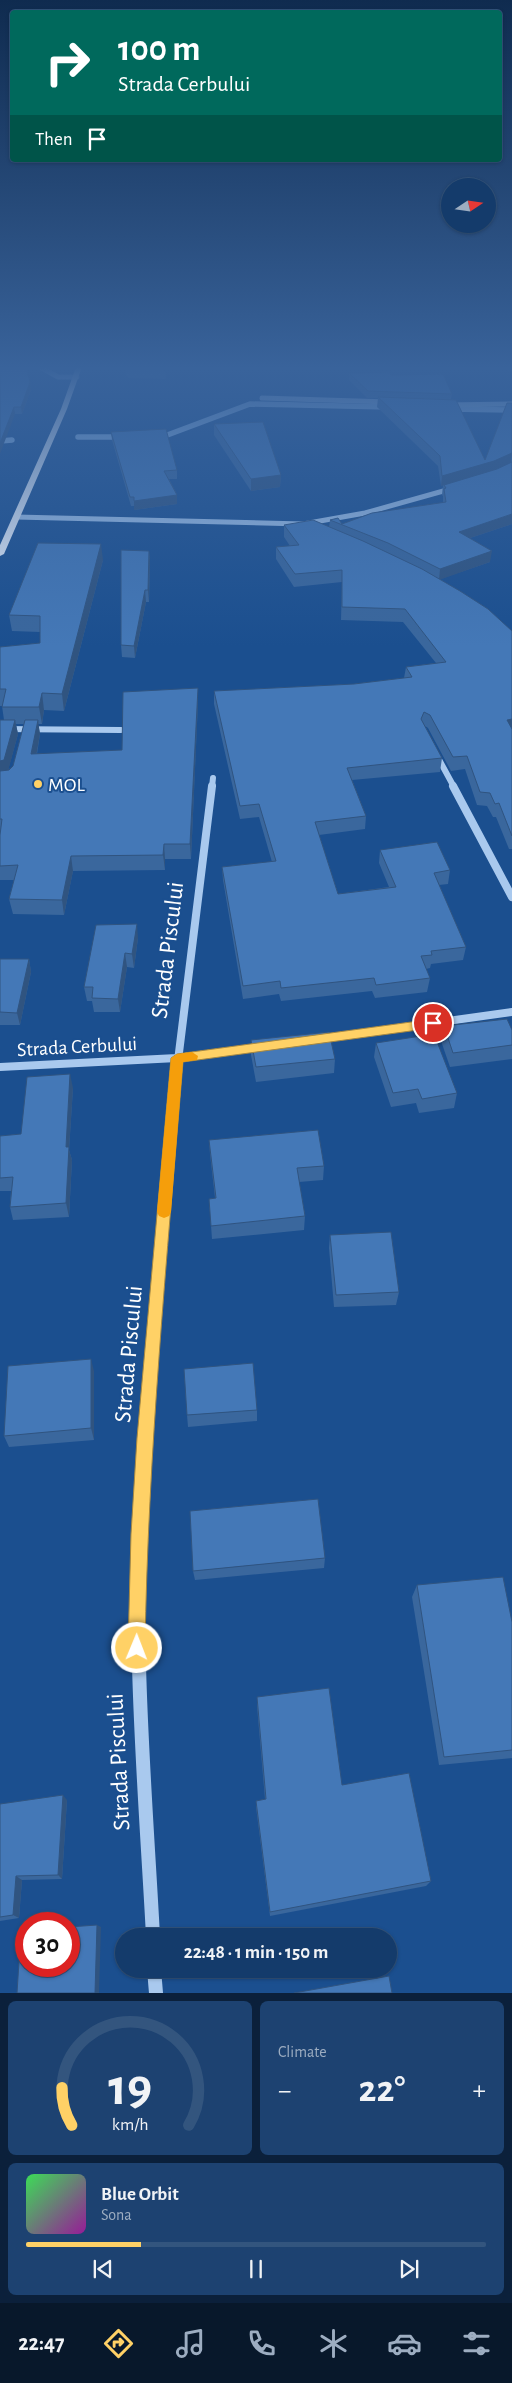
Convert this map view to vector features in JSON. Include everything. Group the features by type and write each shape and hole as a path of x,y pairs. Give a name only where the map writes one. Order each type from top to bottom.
{"main road":[{"path":"0,554 41,460"}],"street":[{"path":"16,517 303,524 365,512 462,485"},
{"path":"303,524 318,530"},
{"path":"0,729 121,730"},
{"path":"22,738 24,729"},
{"path":"433,748 512,897"},
{"name":"Strada Piscului","path":"153,1928 137,1648 139,1534 177,1058 212,778"},
{"path":"305,1041 512,1012"},
{"name":"Strada Cerbului","path":"0,1066 177,1058 275,1045"},
{"path":"155,1978 156,1993"}],"building":[{"path":"119,460 174,460 177,470 164,471 177,495 134,501 134,497 130,497"},
{"path":"238,460 276,460 281,475 251,479"},
{"path":"440,460 496,460 494,461 442,476"},
{"path":"512,462 512,514 459,532 492,551 440,569 388,543 330,520 338,518 342,524 372,513 446,502 444,489 446,488 444,485 497,469"},
{"path":"313,520 422,569 488,609 512,631 512,719 507,720 512,729 512,836 499,803 495,804 490,793 480,792 467,756 453,757 430,715 424,712 421,719 442,758 347,768 366,816 315,822 338,894 396,887 380,850 437,842 450,870 434,873 466,947 431,951 432,955 421,956 430,978 376,985 374,978 281,988 280,981 243,986 222,867 276,861 259,804 240,806 214,691 354,684 412,677 406,667 446,662 405,609 342,607 342,570 295,574 276,547 299,545 284,525"},
{"path":"38,543 101,544 62,694 42,693 39,707 2,707 6,689 0,689 0,647 40,643 40,616 9,615"},
{"path":"121,550 149,551 148,590 145,590 134,646 121,645"},
{"path":"198,688 190,844 164,844 163,855 71,856 62,900 9,899 18,865 0,866 2,819 0,819 0,771 9,770 13,766 25,720 38,720 31,754 122,750 123,692"},
{"path":"0,720 15,720 4,760 0,761"},
{"path":"137,924 132,954 125,953 118,999 92,998 93,987 84,987 96,925"},
{"path":"0,959 29,959 17,1013 0,1012"},
{"path":"507,1019 512,1030 512,1045 453,1053 444,1026"},
{"path":"329,1032 335,1059 256,1067 251,1040"},
{"path":"434,1034 457,1093 422,1099 418,1089 393,1093 376,1043"},
{"path":"70,1074 66,1147 69,1147 66,1203 10,1207 13,1177 0,1178 0,1136 21,1134 27,1077"},
{"path":"318,1130 324,1166 297,1168 305,1216 211,1226 209,1199 216,1198 209,1140"},
{"path":"391,1232 399,1292 336,1295 330,1235"},
{"path":"91,1359 91,1428 4,1436 8,1366"},
{"path":"253,1363 257,1410 187,1415 184,1369"},
{"path":"318,1499 325,1558 193,1571 190,1511"},
{"path":"503,1577 512,1622 512,1750 444,1757 417,1585"},
{"path":"329,1688 342,1785 409,1773 431,1881 270,1912 256,1801 266,1799 257,1697"},
{"path":"63,1795 58,1875 16,1876 13,1915 0,1917 0,1804"},
{"path":"97,1925 95,1993 17,1993 18,1977 80,1977 80,1926"},
{"path":"378,1978 389,1978 392,1993 294,1993"}],"slow traffic":[{"path":"164,1212 177,1058 192,1056"}],"place":[{"name":"MOL","path":"38,784"}],"route":[{"path":"137,1648 139,1534 145,1438 177,1058 433,1023"}]}
